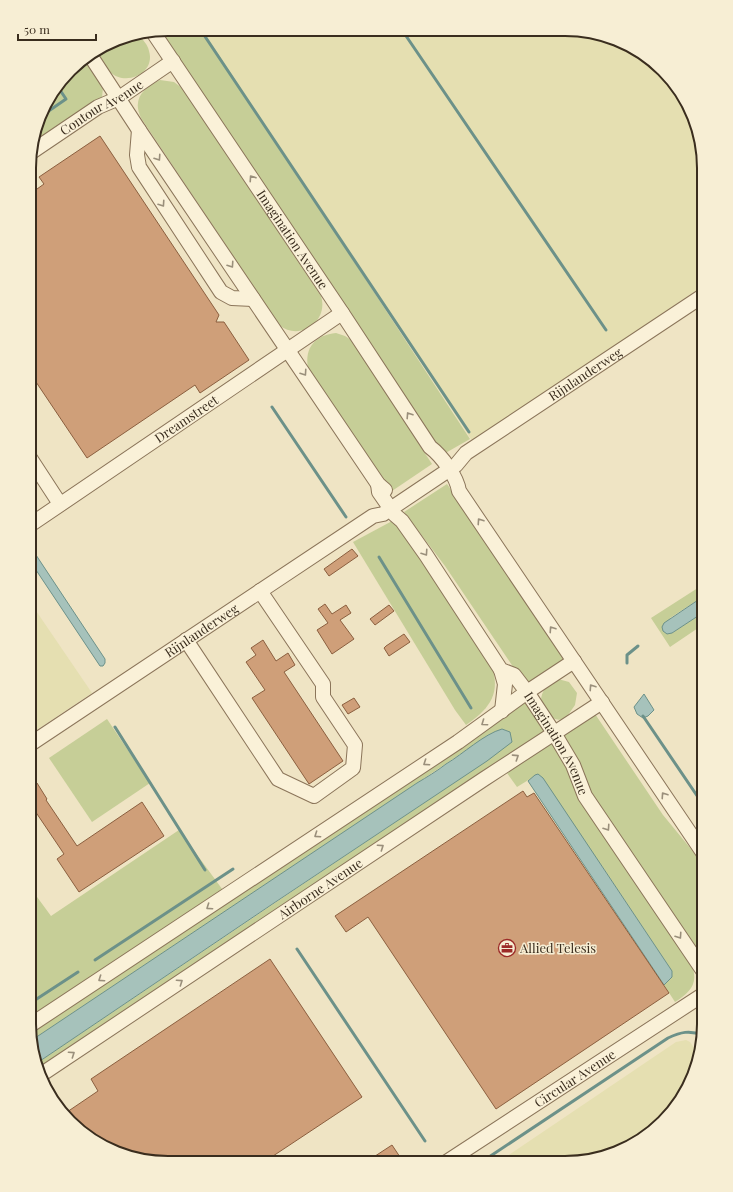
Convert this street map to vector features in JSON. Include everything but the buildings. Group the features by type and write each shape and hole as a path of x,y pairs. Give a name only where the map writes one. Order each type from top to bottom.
{"street":[{"name":"Imagination Avenue","path":"156,37 430,447 438,453 452,487 459,491 697,844"},
{"name":"Imagination Avenue","path":"93,60 378,484 385,489 390,503 400,512 402,521 501,670 514,675 527,692 573,765 585,796 697,962"},
{"name":"Contour Avenue","path":"38,148 98,107 119,98 173,62"},
{"path":"139,130 137,155 139,167 221,292 225,296 232,298 253,299"},
{"name":"Rijnlanderweg","path":"36,740 373,516 377,506 390,503 443,468 450,457 466,453 697,300"},
{"name":"Dreamstreet","path":"36,521 342,313"},
{"path":"36,467 60,504"},
{"path":"186,640 278,779 314,796 354,768 355,745 323,697 323,684 260,591"},
{"path":"36,1022 452,746 527,692 574,661"},
{"path":"501,670 505,684 502,711"},
{"name":"Airborne Avenue","path":"45,1072 470,788 602,702"},
{"name":"Circular Avenue","path":"456,1156 697,999"}],"shaded area":[{"path":"207,36 582,37 615,46 631,54 645,63 670,88 687,118 696,151 697,290 473,442"},
{"path":"36,611 92,693 36,730"},
{"path":"686,1040 690,1042 694,1048 690,1066 675,1097 664,1111 645,1129 615,1146 591,1153 573,1156 507,1156 676,1042"}],"green space":[{"path":"163,36 207,36 470,439 442,455"},
{"path":"142,39 149,51 150,59 148,66 144,71 131,78 117,76 106,68 99,56 118,46"},
{"path":"88,63 103,88 102,97 96,105 39,143 46,118 58,95 75,75"},
{"path":"160,80 174,82 182,88 321,296 321,313 317,321 311,326 304,330 296,331 287,330 279,325 141,118 138,105 141,95 154,83"},
{"path":"336,333 351,340 432,464 392,491 308,368 308,354 313,343 323,336"},
{"path":"447,484 490,545 564,658 564,660 526,686 445,566 404,512"},
{"path":"394,520 493,670 495,688 490,702 480,714 466,725 455,710 353,542"},
{"path":"697,588 697,601 670,618 672,633 697,617 697,629 670,647 651,618"},
{"path":"558,679 569,682 577,693 575,705 568,715 569,717 559,720 555,719 549,714 541,702 542,694 546,688"},
{"path":"526,701 547,731 44,1069 41,1060 465,775 510,732 502,729 492,733 37,1037 36,1026"},
{"path":"595,714 663,815 697,857 697,952 588,790 559,738"},
{"path":"107,719 150,783 92,822 49,758"},
{"path":"554,741 692,966 694,972 693,983 685,995 675,1002 664,985 672,977 672,971 602,866 530,779 517,787 507,773"},
{"path":"179,830 225,893 36,1016 36,896 51,916"}],"water":[{"path":"36,555 105,659 103,666 100,666 36,570"},
{"path":"697,601 697,617 672,633 667,634 663,631 662,627 664,623"},
{"path":"644,694 654,710 648,716 643,718 637,714 634,707"},
{"path":"502,729 510,732 512,742 487,761 41,1060 37,1037 417,783 436,772 488,735"},
{"path":"538,774 543,778 672,971 672,977 664,985 528,781"}],"waterway":[{"path":"205,36 469,432"},
{"path":"406,36 606,330"},
{"path":"50,110 66,99 61,91"},
{"path":"272,407 346,517"},
{"path":"379,557 471,708"},
{"path":"627,663 627,655 638,646"},
{"path":"643,716 697,796"},
{"path":"115,727 205,870"},
{"path":"95,960 233,869"},
{"path":"297,949 425,1141"},
{"path":"36,999 78,972"},
{"path":"491,1156 668,1038 685,1032 697,1034"}],"place":[{"name":"Allied Telesis","path":"507,948"}]}
